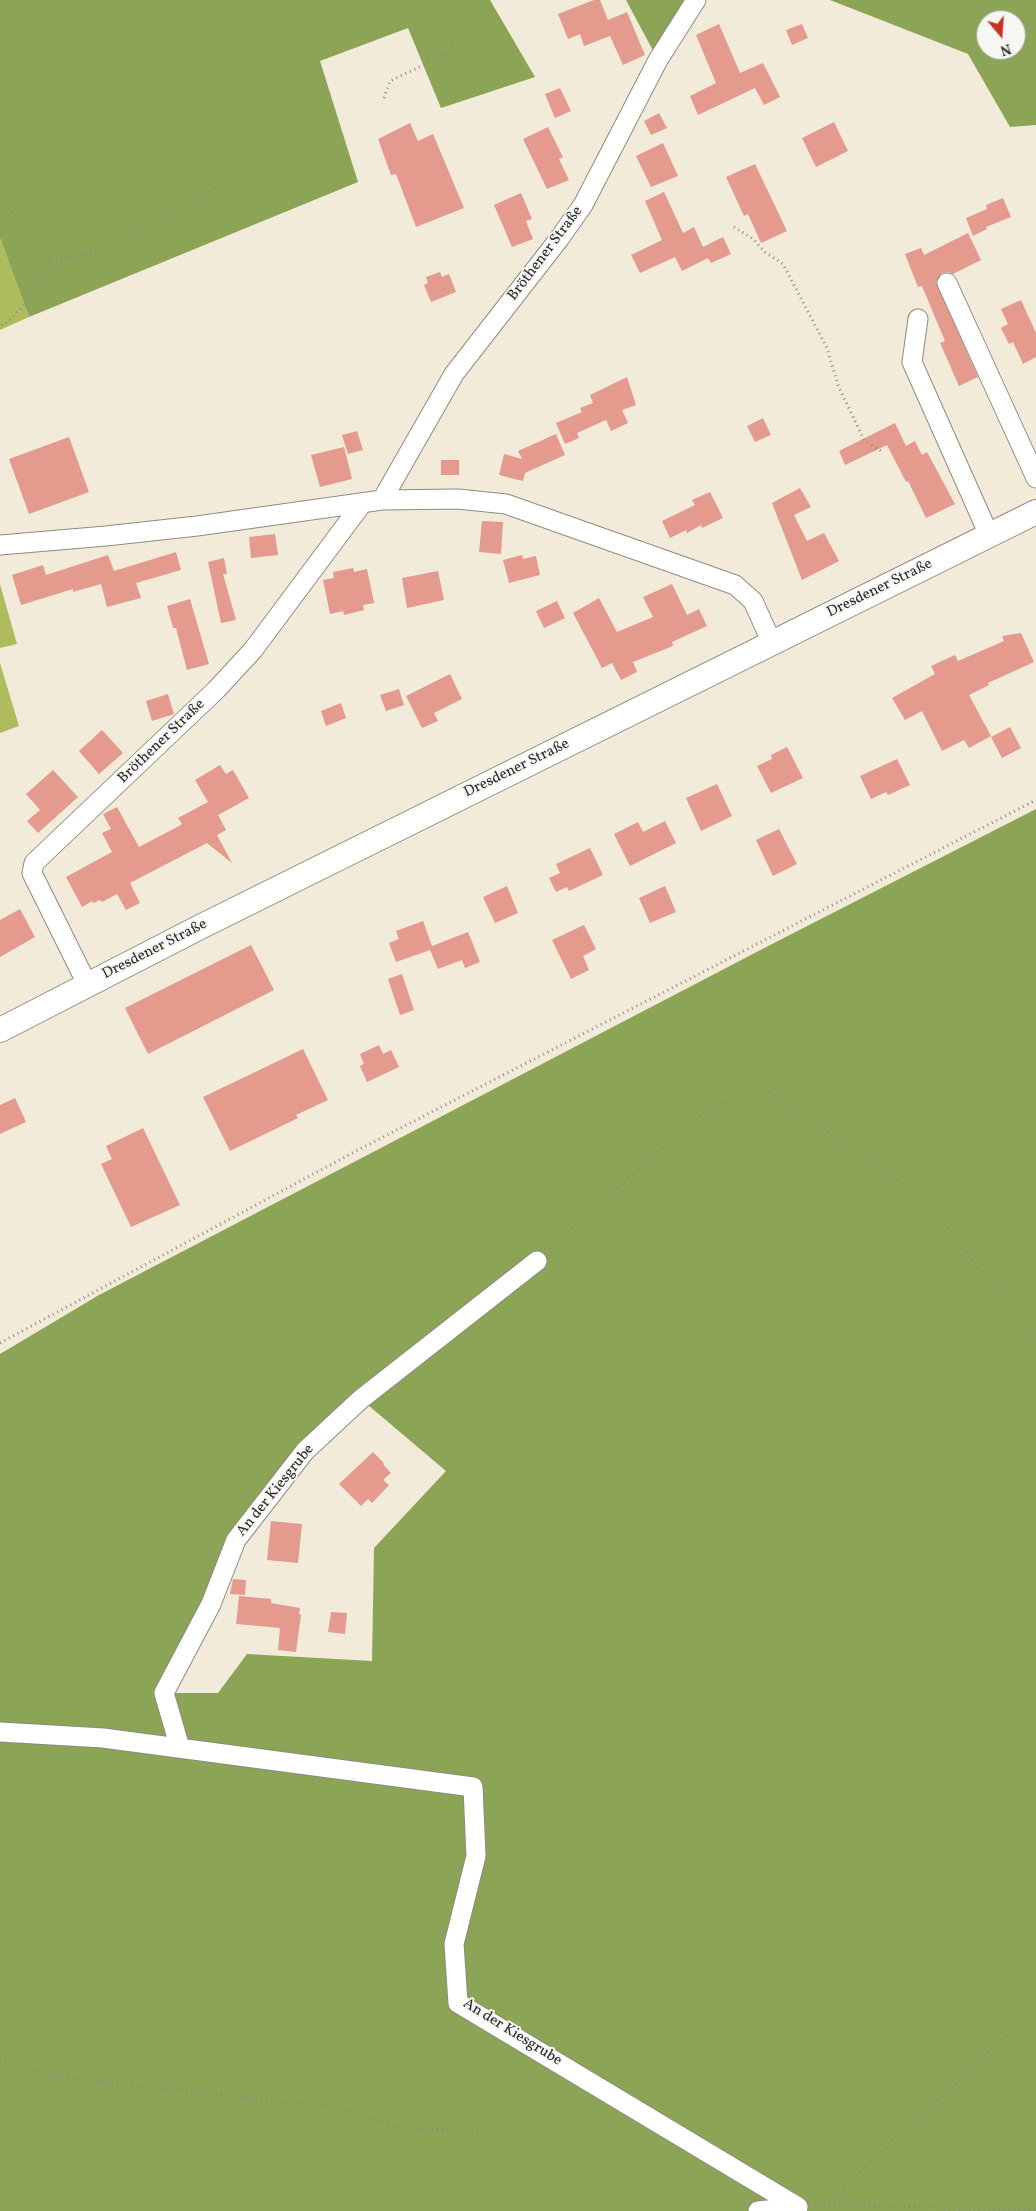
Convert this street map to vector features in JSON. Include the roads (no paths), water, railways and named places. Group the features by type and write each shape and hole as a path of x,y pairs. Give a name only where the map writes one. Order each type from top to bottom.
{"main road":[{"name":"Dresdener Straße","path":"0,1030 87,984 1036,512"}],"street":[{"name":"Bröthener Straße","path":"382,500 454,374 559,240 583,205 658,60 696,0"},
{"path":"947,283 1036,478"},
{"path":"918,318 912,362 989,535"},
{"path":"0,545 106,536 361,505 382,500 458,499 506,504 734,585 753,601 772,643"},
{"name":"Bröthener Straße","path":"87,984 32,873 34,863 216,690 253,650 361,505"},
{"name":"An der Kiesgrube","path":"180,1748 164,1693 211,1604 236,1540 305,1451 361,1399 537,1261"},
{"name":"An der Kiesgrube","path":"0,1732 103,1738 473,1787 476,1856 454,1944 458,2003 798,2207 758,2211"}]}
